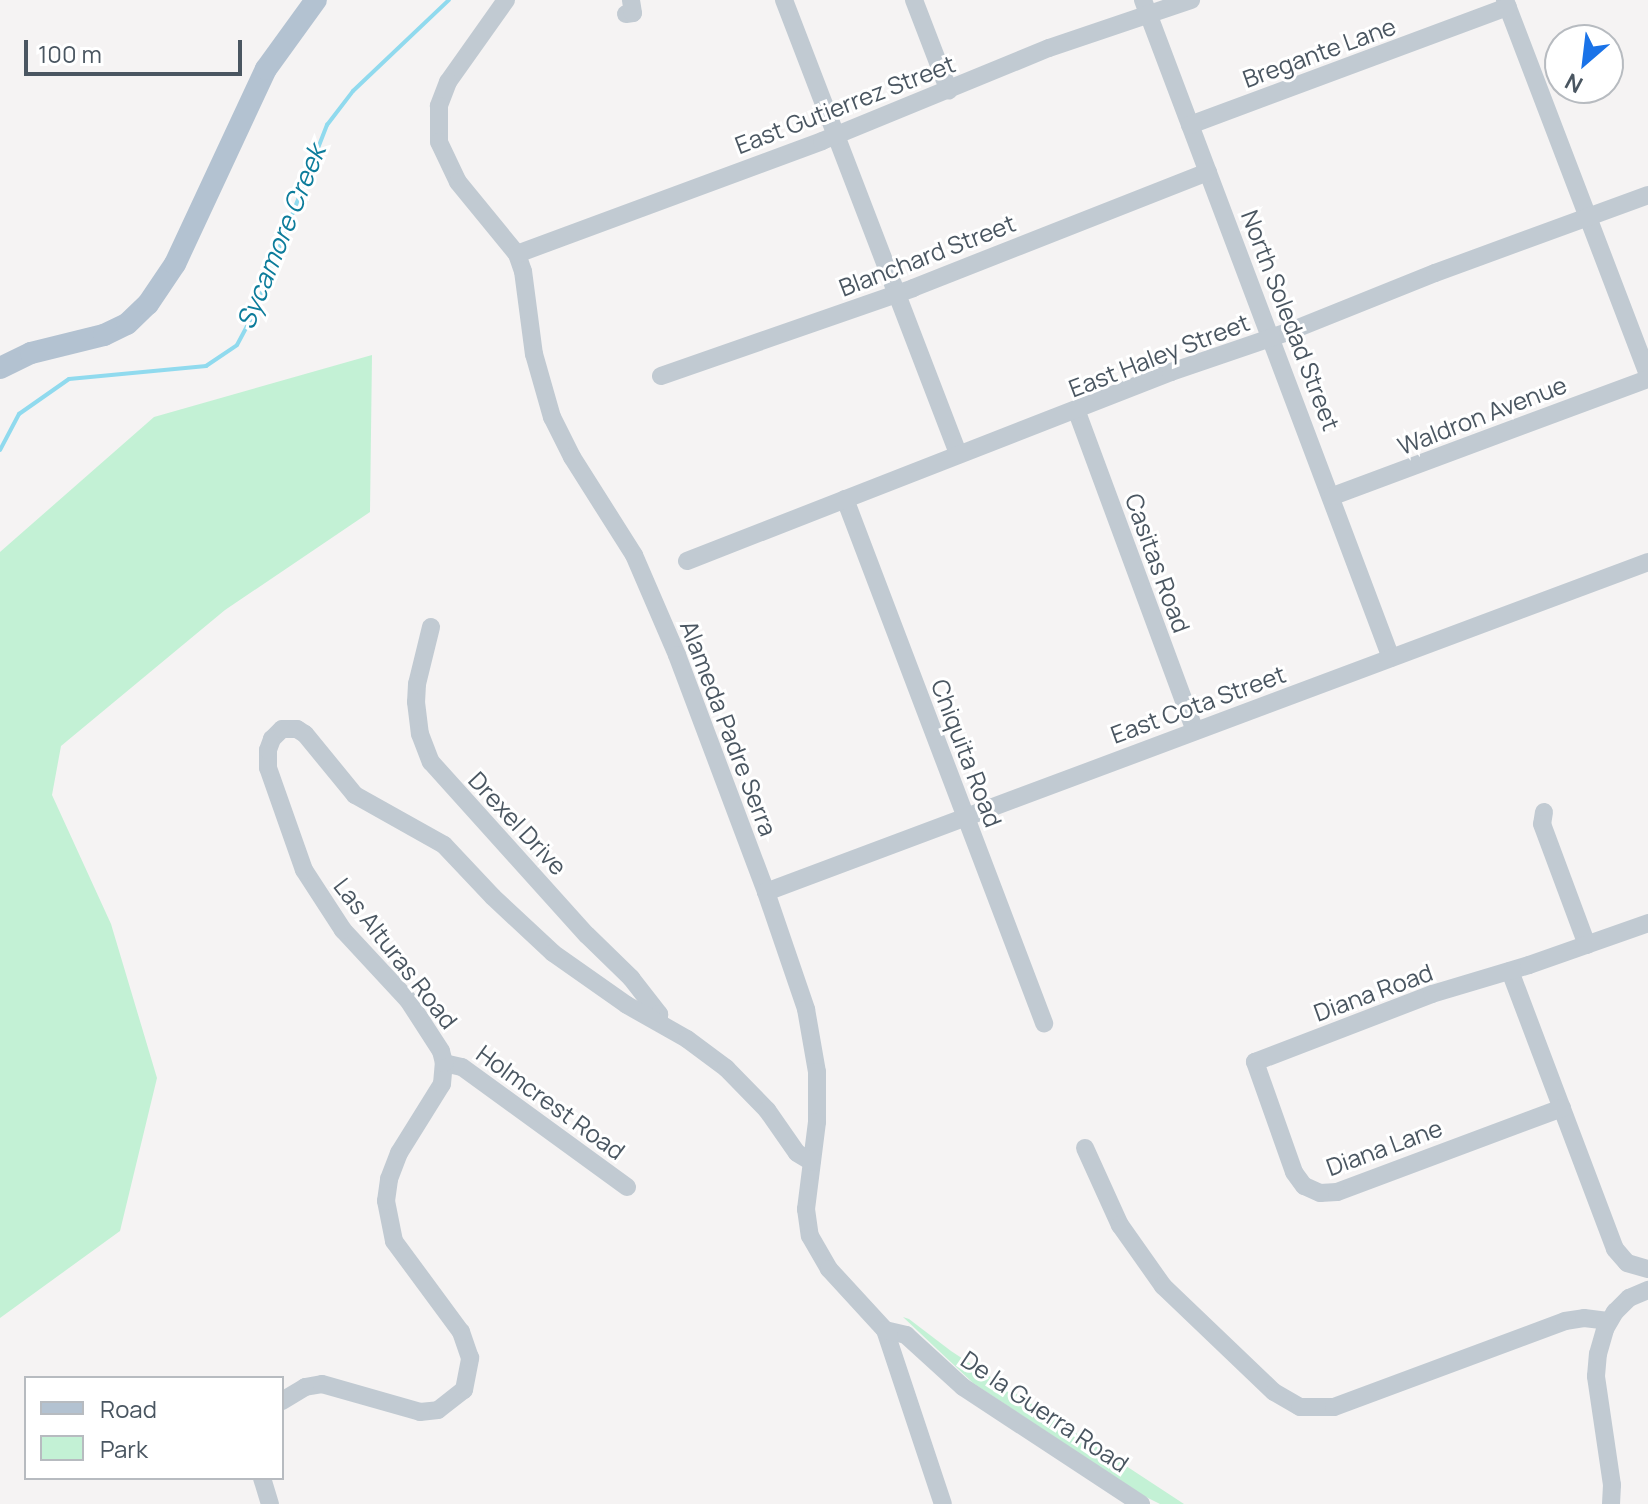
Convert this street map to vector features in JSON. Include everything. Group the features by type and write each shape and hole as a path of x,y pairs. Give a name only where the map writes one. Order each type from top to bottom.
{"main road":[{"path":"0,368 31,353 104,335 127,324 148,304 175,264 266,69 316,0"}],"street":[{"name":"Alameda Padre Serra","path":"506,0 453,72 439,106 437,133 449,170 517,254 523,271 534,354 552,417 572,457 634,555 677,655 766,892 806,1009 817,1072 817,1122 806,1209 810,1236 829,1269 885,1330 943,1504"},
{"path":"784,0 958,454"},
{"path":"914,0 949,91"},
{"name":"East Gutierrez Street","path":"517,254 949,91 1146,7 1191,0"},
{"path":"1507,3 1648,376"},
{"name":"Bregante Lane","path":"1190,125 1507,3"},
{"name":"North Soledad Street","path":"1146,7 1333,496 1391,658"},
{"name":"Blanchard Street","path":"661,376 898,293 1208,172"},
{"name":"East Haley Street","path":"687,561 958,454 1077,412 1171,372 1648,195"},
{"name":"Waldron Avenue","path":"1333,496 1648,376"},
{"name":"Casitas Road","path":"1077,412 1195,731"},
{"name":"Chiquita Road","path":"845,499 1044,1023"},
{"name":"East Cota Street","path":"766,892 1648,562"},
{"name":"Drexel Drive","path":"431,627 417,684 416,702 424,749 431,762 587,935 631,978 659,1014 659,1022"},
{"name":"Las Alturas Road","path":"284,1400 305,1387 322,1384 430,1412 453,1401 468,1382 467,1344 449,1314 401,1253 390,1231 386,1201 389,1179 399,1153 438,1093 444,1063 432,1032 343,930 304,870 268,768 272,739 282,729 297,729 305,734 355,795 444,845 493,897 553,953 687,1039 737,1078 767,1110 797,1153 812,1162"},
{"path":"1544,812 1542,824 1587,945"},
{"name":"Diana Road","path":"1255,1062 1432,994 1510,971 1648,923"},
{"path":"1510,971 1615,1249 1627,1263 1648,1269"},
{"name":"Diana Lane","path":"1255,1062 1294,1172 1304,1186 1320,1193 1337,1192 1562,1108"},
{"name":"Holmcrest Road","path":"444,1063 462,1067 627,1187"},
{"path":"1085,1148 1120,1225 1163,1286 1274,1392 1300,1407 1334,1407 1551,1326 1584,1318 1608,1321"},
{"path":"1611,1504 1612,1485 1596,1376 1601,1340 1608,1321 1629,1298 1648,1290"},
{"name":"De la Guerra Road","path":"885,1330 906,1335 963,1387 1141,1504"},
{"path":"263,1480 270,1504"}],"green space":[{"path":"372,355 370,512 225,610 61,746 52,795 111,924 157,1078 120,1231 0,1318 0,552 154,417"},
{"path":"903,1317 1184,1504 1160,1504 1144,1496 973,1383"}],"waterway":[{"name":"Sycamore Creek","path":"0,450 19,414 69,379 206,366 237,345 254,313 327,125 353,91 449,0"}]}
